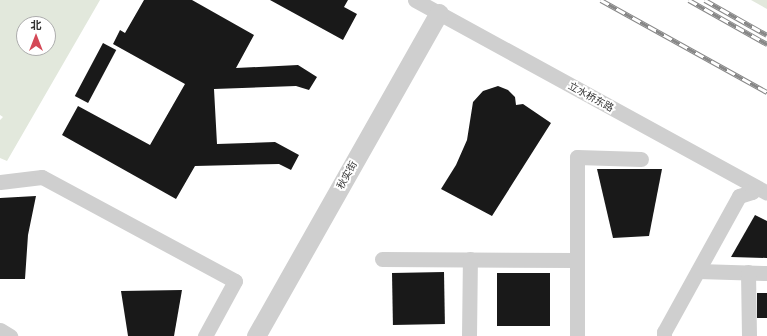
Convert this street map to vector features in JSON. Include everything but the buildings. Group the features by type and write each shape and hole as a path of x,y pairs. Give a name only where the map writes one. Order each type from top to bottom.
{"street":[{"name":"立水桥东路","path":"415,0 761,190"},
{"name":"秋实街","path":"256,336 439,13"},
{"path":"577,336 577,158 641,159"},
{"path":"0,182 42,177 235,281 204,336"},
{"path":"664,336 664,332 739,196 761,190"},
{"path":"382,259 576,260"},
{"path":"469,336 470,260"},
{"path":"698,271 767,273"},
{"path":"748,272 749,336"},
{"path":"0,330 10,336"}],"shaded area":[{"path":"0,0 100,0 7,161 0,158 0,120 3,117 0,115"},
{"path":"751,0 767,0 767,9"}],"railway":[{"path":"601,0 767,92"},
{"path":"689,0 767,44"},
{"path":"705,0 767,35"}]}
